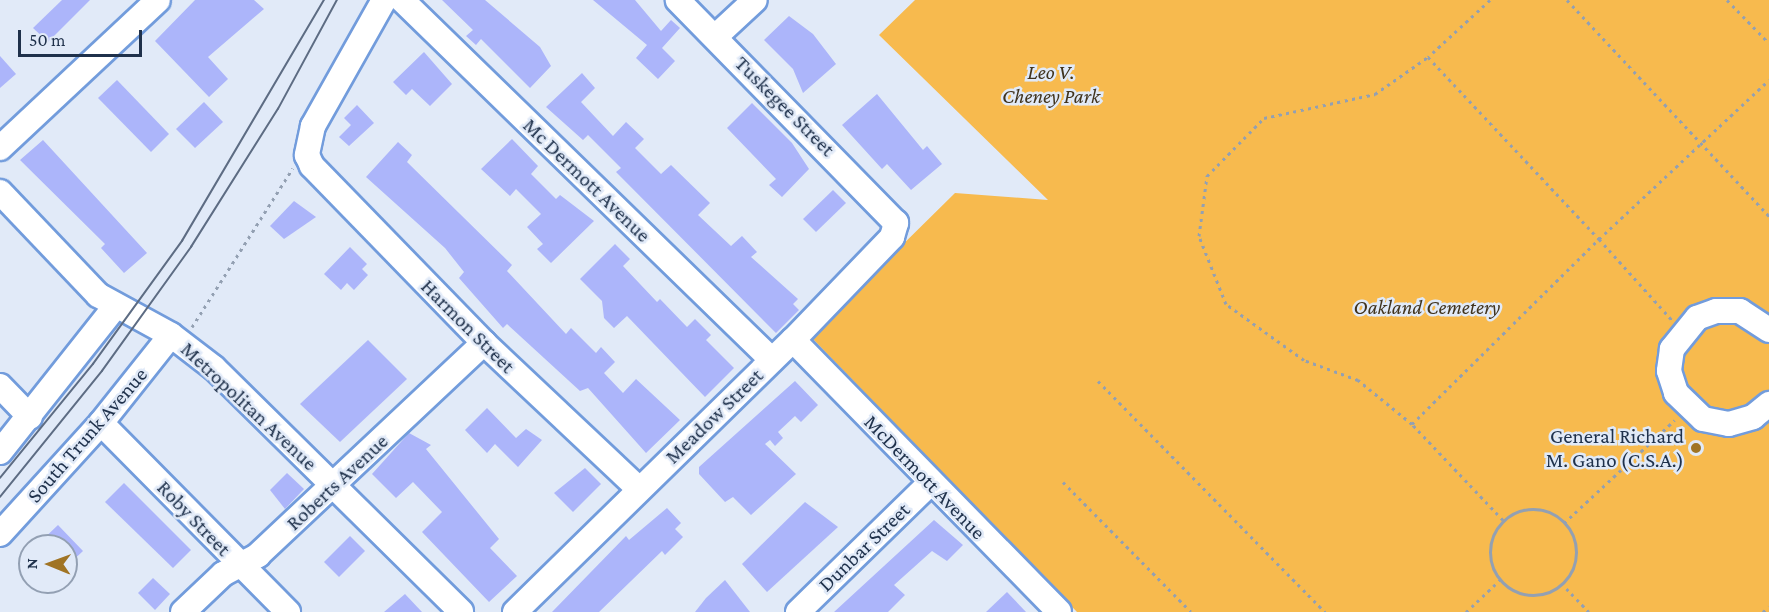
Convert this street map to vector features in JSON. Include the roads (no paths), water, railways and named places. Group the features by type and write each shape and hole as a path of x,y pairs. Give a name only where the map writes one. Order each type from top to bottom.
{"street":[{"path":"0,147 158,0"},
{"name":"Harmon Street","path":"384,0 313,126 307,155 484,343 639,489"},
{"name":"Mc Dermott Avenue","path":"402,0 772,360"},
{"name":"Tuskegee Street","path":"678,0 891,212"},
{"path":"715,37 755,0"},
{"name":"Metropolitan Avenue","path":"0,192 115,307 182,331 214,368 461,612"},
{"name":"Meadow Street","path":"515,612 793,340 892,237 896,224 891,212"},
{"path":"0,452 115,307"},
{"path":"1768,408 1729,424 1703,419 1687,408 1670,371 1682,331 1716,311 1740,311 1769,330"},
{"name":"South Trunk Avenue","path":"0,534 182,331"},
{"name":"McDermott Avenue","path":"793,340 930,483 1059,612"},
{"name":"Roberts Avenue","path":"183,612 334,486 484,343"},
{"path":"0,386 30,417"},
{"name":"Roby Street","path":"101,423 288,612"},
{"name":"Dunbar Street","path":"798,612 930,483"}],"tram line":[{"path":"0,478 93,364 182,241 324,0"},
{"path":"0,497 102,371 191,247 278,109 337,0"}],"place":[{"name":"General Richard M. Gano (C.S.A.)","path":"1696,448"}],"park label":[{"name":"Leo V. Cheney Park","path":"1051,84"},
{"name":"Oakland Cemetery","path":"1427,307"}]}
